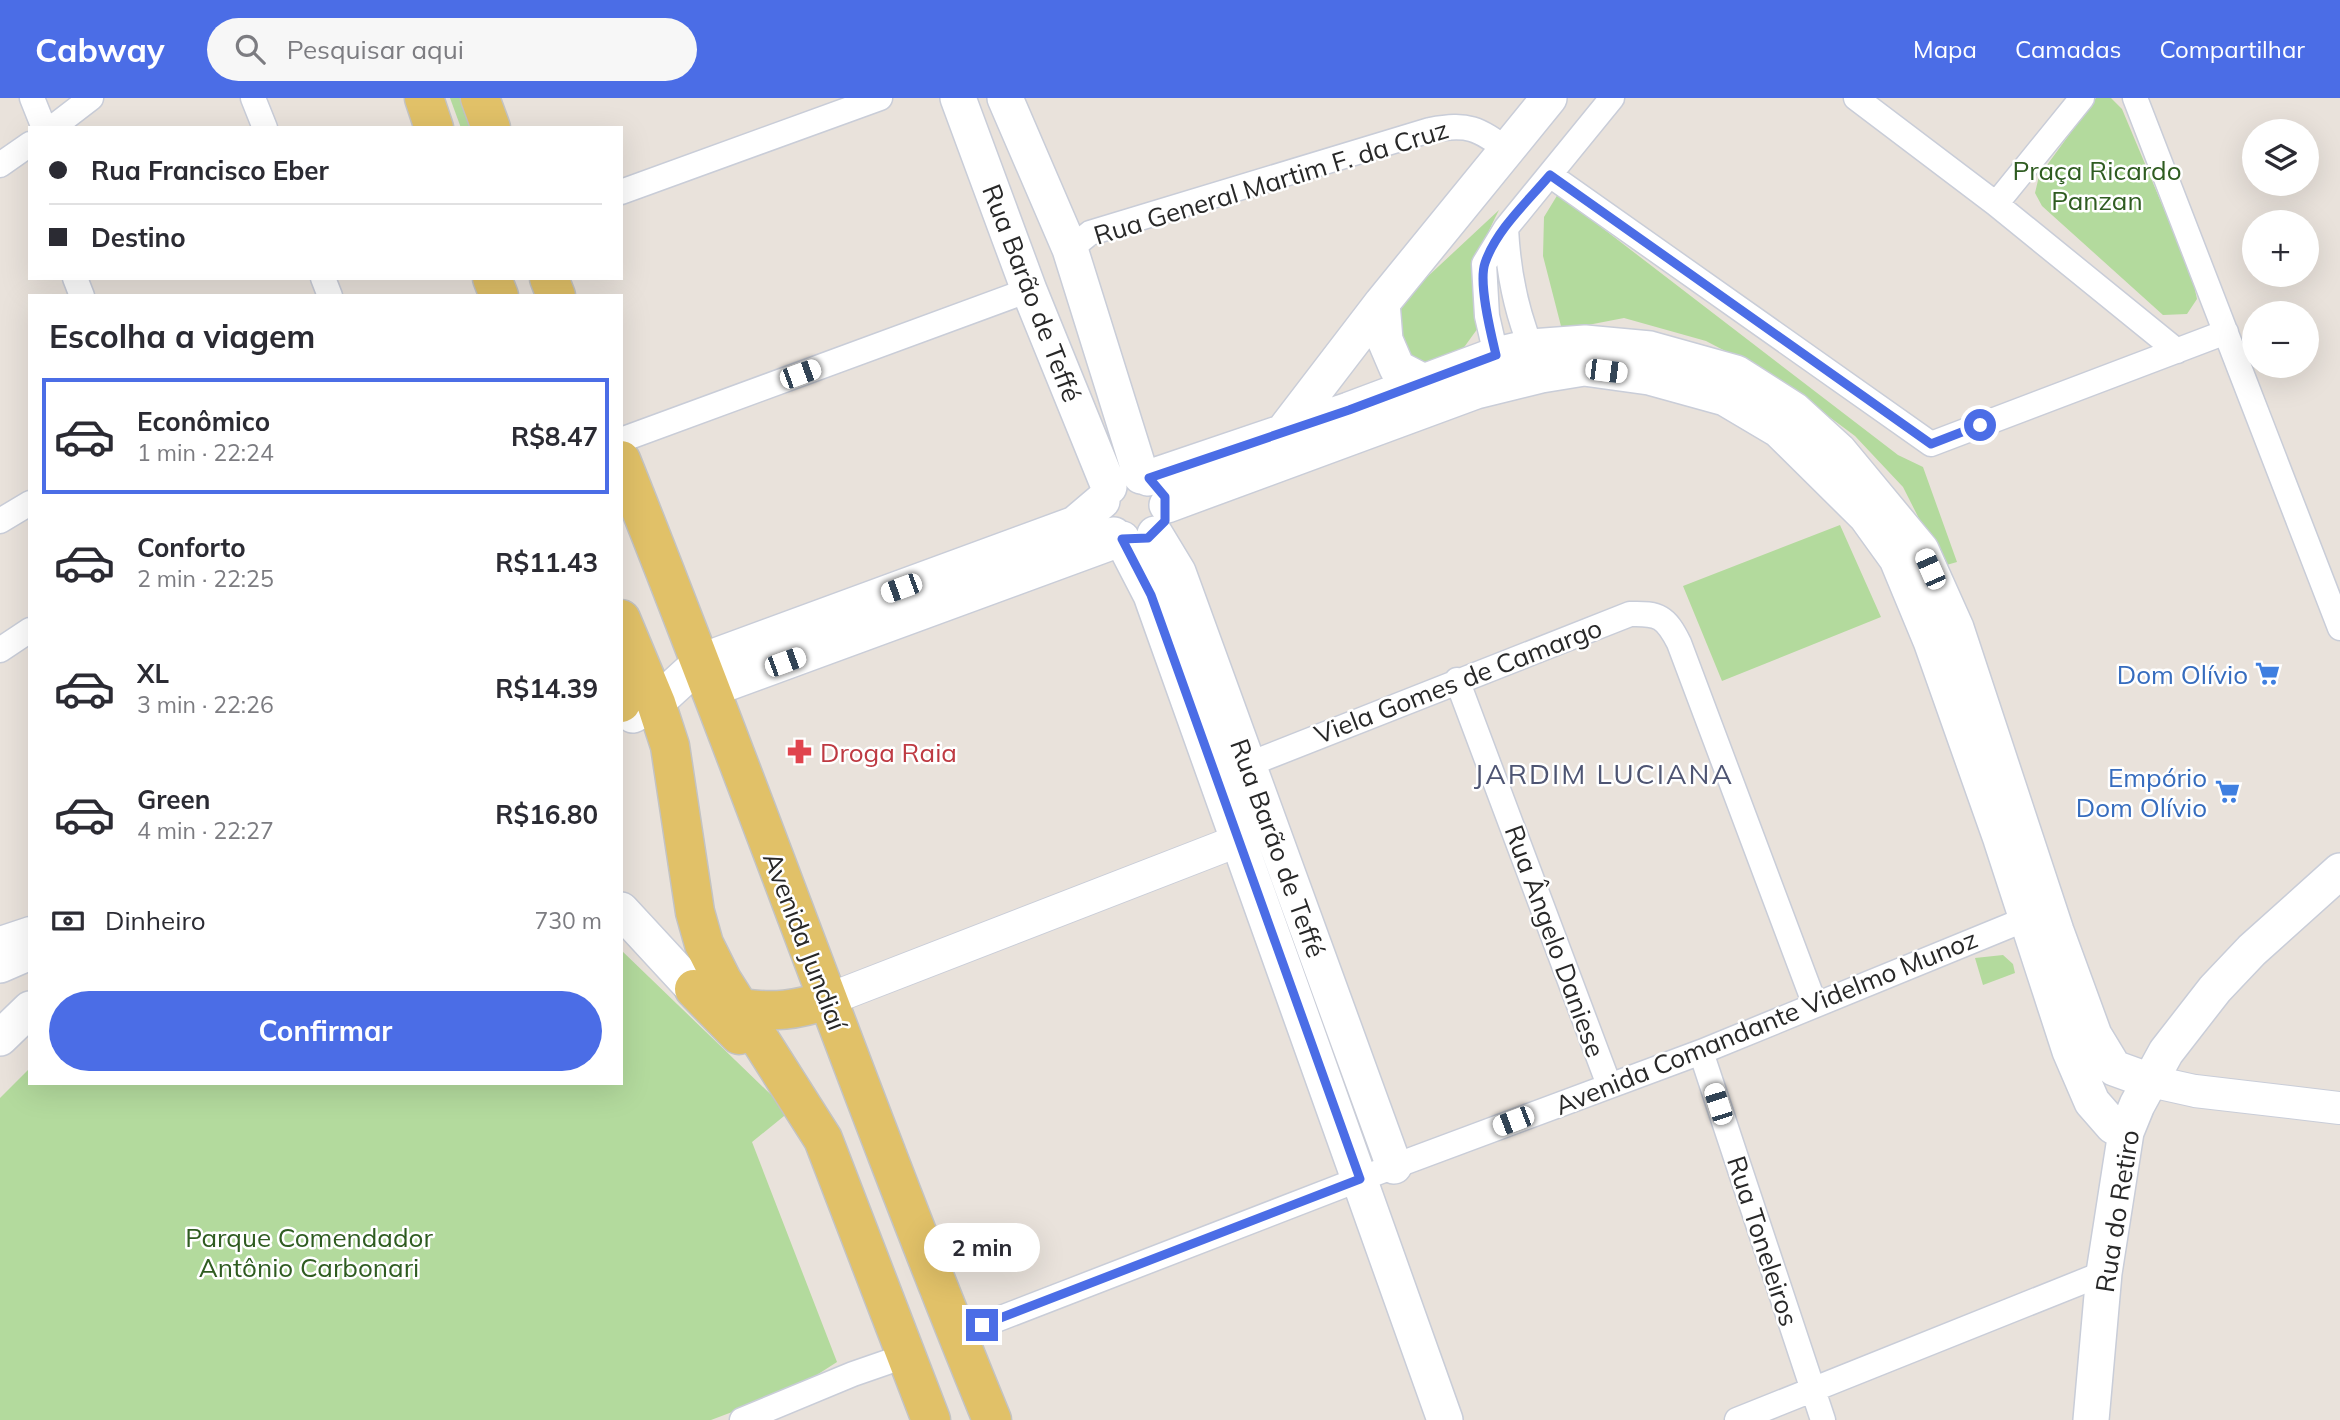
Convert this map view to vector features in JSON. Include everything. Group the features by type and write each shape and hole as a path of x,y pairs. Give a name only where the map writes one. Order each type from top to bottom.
{"main road":[{"path":"424,98 434,126"},
{"path":"480,98 490,126"},
{"name":"Rua Barão de Teffé","path":"958,98 1106,494 1103,520 1141,511"},
{"name":"Rua Barão de Teffé","path":"1005,98 1070,249 1141,511 1151,595 1238,842 1340,1117 1446,1420"},
{"path":"1284,431 1382,303 1549,98"},
{"path":"1029,290 1046,280 1070,249"},
{"path":"1382,303 1385,340 1397,368 1422,381"},
{"path":"706,675 1106,544 1141,511 1284,431 1496,355 1531,347 1585,343 1650,349 1736,373 1794,410 1839,451 1922,550 1956,628 2041,925 2070,1051 2092,1102 2113,1126 2126,1132"},
{"path":"1141,511 1476,391 1541,375 1584,368 1649,377 1725,398 1779,430 1823,470 1866,516 1897,559 2041,925 2094,1035 2114,1068 2150,1082"},
{"name":"Avenida Jundiaí","path":"623,465 706,675 827,1000 992,1420"},
{"path":"623,718 639,703 1075,524 1124,477 1141,511"},
{"name":"Rua Barão de Teffé","path":"1141,511 1178,572 1394,1166"},
{"path":"623,623 625,695 639,703 670,746 695,912 704,944 823,1139 931,1420"},
{"name":"Rua do Retiro","path":"2091,1420 2104,1273 2126,1132 2166,1052 2215,989 2252,950 2340,871"},
{"path":"623,912 799,1098"},
{"path":"0,965 28,953"},
{"path":"694,989 727,1006 772,1012 802,1009 827,1000"},
{"path":"0,1038 28,1011"},
{"path":"1340,1117 1355,1127 1383,1133"}],"street":[{"path":"32,98 43,126"},
{"path":"55,126 91,98"},
{"path":"253,98 264,126"},
{"path":"623,191 880,98"},
{"path":"1496,355 1487,316 1484,264 1506,228 1612,98"},
{"path":"1856,98 1996,204 2177,351"},
{"path":"1996,204 2082,98"},
{"path":"2134,98 2340,628"},
{"name":"Rua General Martim F. da Cruz","path":"1070,249 1090,233 1430,130 1458,125 1479,130 1508,151"},
{"path":"0,164 28,145"},
{"path":"1550,175 1931,444 2226,332"},
{"path":"1506,228 1514,292 1531,347"},
{"path":"623,439 1029,290"},
{"path":"0,521 28,504"},
{"name":"Viela Gomes de Camargo","path":"1247,765 1630,614 1651,613 1669,623 1815,1005"},
{"path":"0,650 28,631"},
{"name":"Rua Ângelo Daniese","path":"1457,680 1609,1085"},
{"path":"827,1000 1270,828"},
{"name":"Avenida Comandante Videlmo Munoz","path":"957,1335 1394,1166 1701,1052 1815,1005 2041,925"},
{"path":"0,939 28,930"},
{"name":"Rua Toneleiros","path":"1701,1052 1823,1420"},
{"path":"2150,1082 2195,1091 2340,1108"},
{"path":"1737,1420 2104,1273"},
{"path":"742,1420 853,1374 905,1356"}],"green space":[{"path":"450,98 466,98 477,126 460,126"},
{"name":"Praça Ricardo Panzan","path":"2096,98 2111,98 2122,109 2192,276 2197,299 2187,314 2163,315 2042,206 2035,193 2039,176"},
{"path":"1558,194 1898,455 1923,467 1957,562 1943,566 1903,487 1855,436 1777,378 1706,341 1624,318 1562,330 1543,256 1544,217"},
{"path":"1499,210 1484,241 1476,267 1478,328 1457,357 1425,368 1406,357 1388,322 1410,293"},
{"path":"1840,525 1881,617 1722,681 1683,586"},
{"name":"Parque Comendador Antônio Carbonari","path":"623,952 789,1112 752,1142 837,1362 798,1387 711,1420 0,1420 0,1098 28,1070 28,1085 623,1085"},
{"path":"2003,955 2013,964 2015,973 1983,985 1975,958"}],"place":[{"name":"Dom Olívio","path":"2268,674"},
{"name":"Droga Raia","path":"800,752"},
{"name":"Empório Dom Olívio","path":"2227,792"}],"district":[{"name":"JARDIM LUCIANA","path":"1604,773"}],"route":[{"path":"982,1325 1360,1179 1151,595 1122,539 1139,541 1148,538 1161,528 1165,521 1165,497 1156,483 1149,478 1349,410 1496,355 1487,316 1484,264 1506,228 1550,175 1931,444 1980,425"}]}
